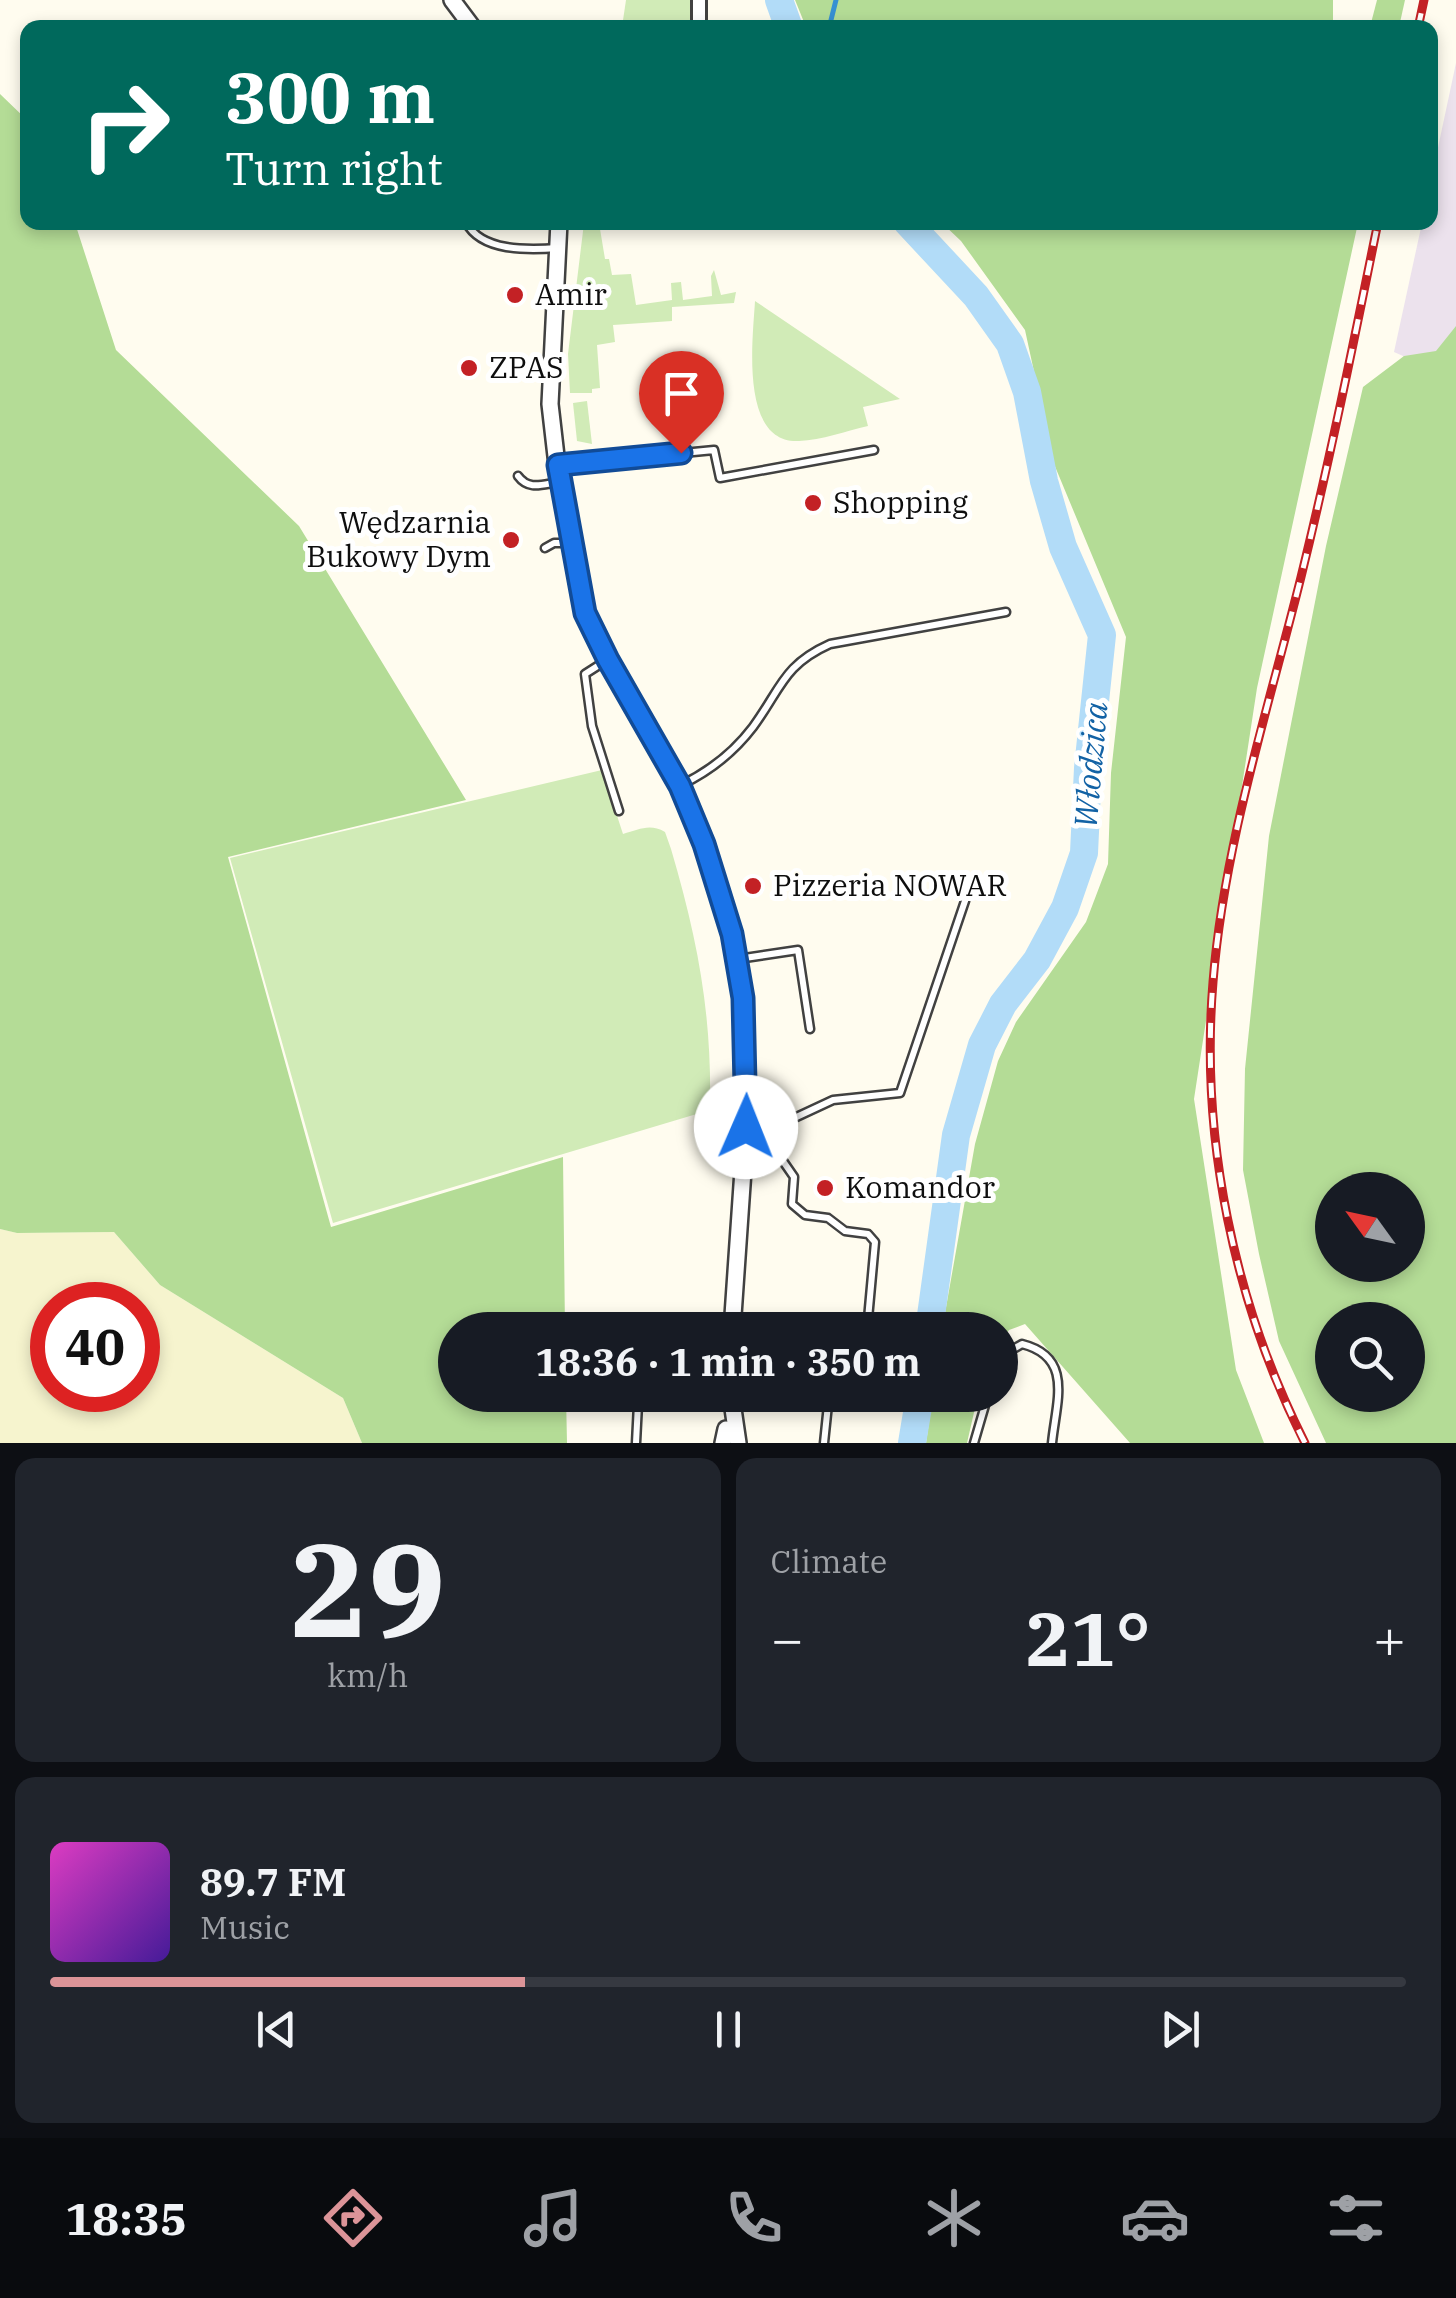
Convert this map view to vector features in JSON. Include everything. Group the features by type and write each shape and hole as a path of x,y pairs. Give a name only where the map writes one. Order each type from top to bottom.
{"street":[{"path":"559,230 550,404 585,613 680,786 704,844 732,934 743,998 746,1127 733,1312"},
{"path":"726,1438 728,1412"},
{"path":"733,1412 738,1443"}],"lane":[{"path":"470,230 488,243 559,248"},
{"path":"518,476 531,486 559,474 714,450 720,478 874,450"},
{"path":"545,548 554,543 571,543"},
{"path":"680,786 703,775 742,741 796,663 811,652 830,644 1006,612"},
{"path":"608,660 585,674 592,726 619,811"},
{"path":"746,1127 775,1127 833,1100 900,1094 965,901"},
{"path":"736,959 798,950 810,1029"},
{"path":"745,1151 776,1151 794,1177 792,1204 805,1215 828,1218 845,1231 868,1234 875,1242 869,1312"},
{"path":"1018,1346 1039,1348 1052,1359 1058,1378 1052,1443"},
{"path":"636,1443 638,1412"},
{"path":"824,1443 827,1412"},
{"path":"974,1443 983,1412"}],"shaded area":[{"path":"1456,63 1456,489 1403,356 1394,352 1420,230 1438,230 1438,147"},
{"path":"0,1229 17,1233 114,1232 157,1282 30,1282 30,1412 160,1412 160,1285 343,1398 362,1443 0,1443"}],"green space":[{"path":"626,0 690,0 690,20 623,20"},
{"path":"795,0 1333,0 1333,20 803,20"},
{"path":"1377,0 1405,0 1401,20 1372,20"},
{"path":"0,94 20,113 20,230 77,230 116,350 299,526 466,800 228,857 331,1227 563,1157 565,1312 438,1312 438,1412 566,1412 567,1443 362,1443 343,1398 160,1285 114,1232 17,1233 0,1229"},
{"path":"583,230 600,230 612,275 631,274 636,305 672,300 671,283 681,282 683,300 712,296 714,270 721,295 736,292 734,303 672,307 672,321 613,325 615,342 597,345 600,388 592,389 592,393 570,393 568,354"},
{"path":"949,230 1356,230 1257,688 1194,1099 1236,1370 1264,1443 1130,1443 1025,1324 1018,1327 1018,1312 945,1312 975,1144 998,1061 1016,1022 1086,922 1108,864 1111,773 1126,637 1054,464 1025,330"},
{"path":"755,301 900,399 863,407 868,426 808,440 780,437 767,426 758,408 752,362"},
{"path":"1456,326 1456,1443 1326,1443 1279,1341 1259,1254 1243,1170 1245,1069 1269,836 1326,546 1363,387 1404,356 1436,351"},
{"path":"587,401 592,444 577,441 573,403"},
{"path":"602,770 623,834 644,828 659,829 665,832 671,849 701,978 709,1042 710,1110 333,1223 230,858"},
{"path":"931,1412 974,1412 967,1443 926,1443"}],"waterway":[{"name":"Włodzica","path":"779,0 786,20"},
{"path":"831,20 836,0"},
{"name":"Włodzica","path":"914,230 976,296 1010,344 1027,392 1044,481 1063,547 1102,635 1088,768 1084,853 1065,908 1037,960 1003,1004 982,1045 956,1135 931,1312"},
{"name":"Włodzica","path":"912,1443 917,1412"}],"railway":[{"path":"1420,20 1424,0"},
{"path":"1305,1443 1259,1334 1228,1218 1212,1100 1213,982 1237,828 1312,533 1376,230"}],"place":[{"name":"Amir","path":"515,295"},
{"name":"ZPAS","path":"469,368"},
{"name":"Shopping","path":"813,503"},
{"name":"Wędzarnia Bukowy Dym","path":"511,540"},
{"name":"Pizzeria NOWAR","path":"753,886"},
{"name":"Komandor","path":"825,1188"}],"route":[{"path":"681,453 558,465 585,613 680,786 704,844 732,934 743,998 746,1127"}]}
